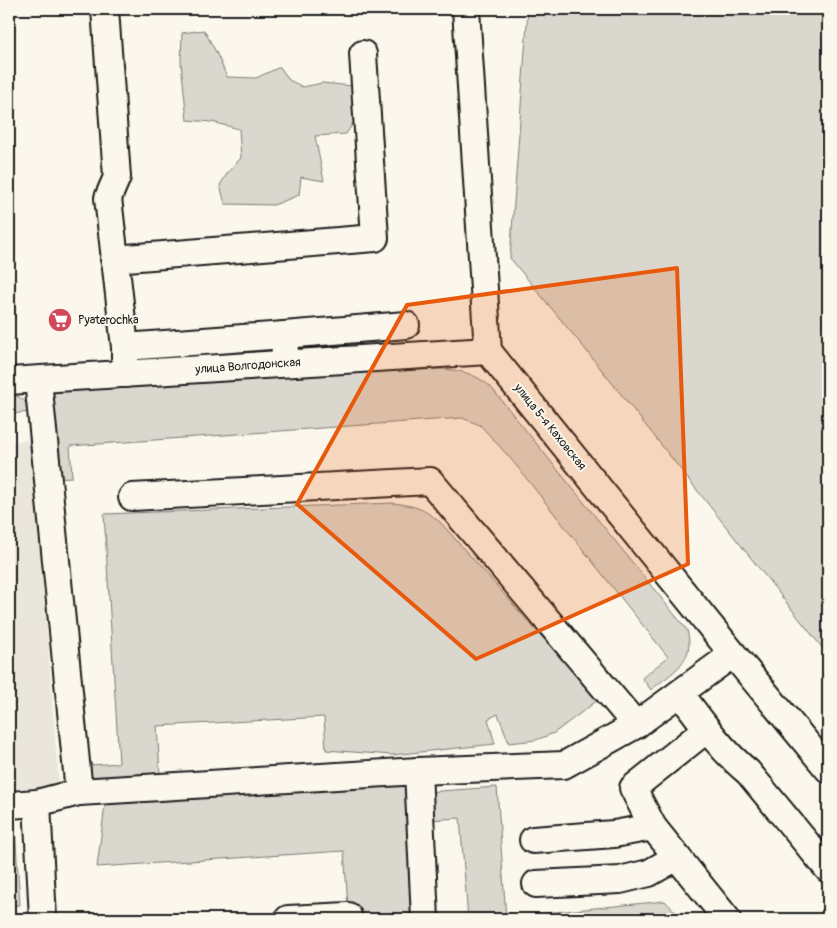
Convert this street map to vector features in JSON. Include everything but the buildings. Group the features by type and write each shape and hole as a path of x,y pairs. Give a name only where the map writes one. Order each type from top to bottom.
{"street":[{"path":"105,9 117,177 108,198 125,347 125,374"},
{"path":"466,9 488,351"},
{"path":"114,259 376,238 362,54"},
{"path":"125,347 406,325"},
{"path":"284,335 285,364"},
{"name":"улица Волгодонская","path":"9,379 38,380 488,351"},
{"name":"улица 5-я Каховская","path":"488,351 828,769"},
{"path":"38,380 79,792"},
{"path":"132,497 430,481 636,725"},
{"path":"9,805 37,804 79,792 418,771 564,765 636,725 733,654"},
{"path":"680,693 733,760 748,772 828,869"},
{"path":"707,729 634,788 653,827 727,919"},
{"path":"418,771 425,919"},
{"path":"37,804 43,919"},
{"path":"533,840 614,834 653,827"},
{"path":"536,884 620,880 649,873 677,857"},
{"path":"288,919 348,916"}],"highlighted area":[{"path":"677,268 688,564 476,659 297,504 407,305"}],"shaded area":[{"path":"528,9 828,9 828,655 585,349 510,258"},
{"path":"204,30 227,77 256,78 280,67 289,80 303,87 322,83 353,86 362,110 346,134 315,136 324,181 301,177 299,195 274,205 225,204 220,185 228,172 241,158 239,129 212,122 187,120 181,63 182,33"},
{"path":"442,369 468,373 490,386 687,630 689,641 685,658 674,672 651,690 642,678 668,657 511,459 480,425 462,418 70,446 72,477 55,478 52,394 59,389 93,385"},
{"path":"9,393 22,400 32,412 9,414"},
{"path":"32,440 59,786 9,789 9,442"},
{"path":"393,503 419,508 441,523 598,700 554,733 536,740 509,743 498,714 488,719 495,744 392,755 326,750 324,717 157,726 160,773 92,778 90,765 119,763 104,514"},
{"path":"408,783 412,919 349,919 344,851 97,867 105,805 194,794"},
{"path":"497,787 506,919 468,919 460,818 428,820 426,792"},
{"path":"9,813 14,813 20,905 9,906"},
{"path":"665,901 682,919 525,919 525,915"}],"place":[{"name":"Pyaterochka","path":"60,320"}]}
